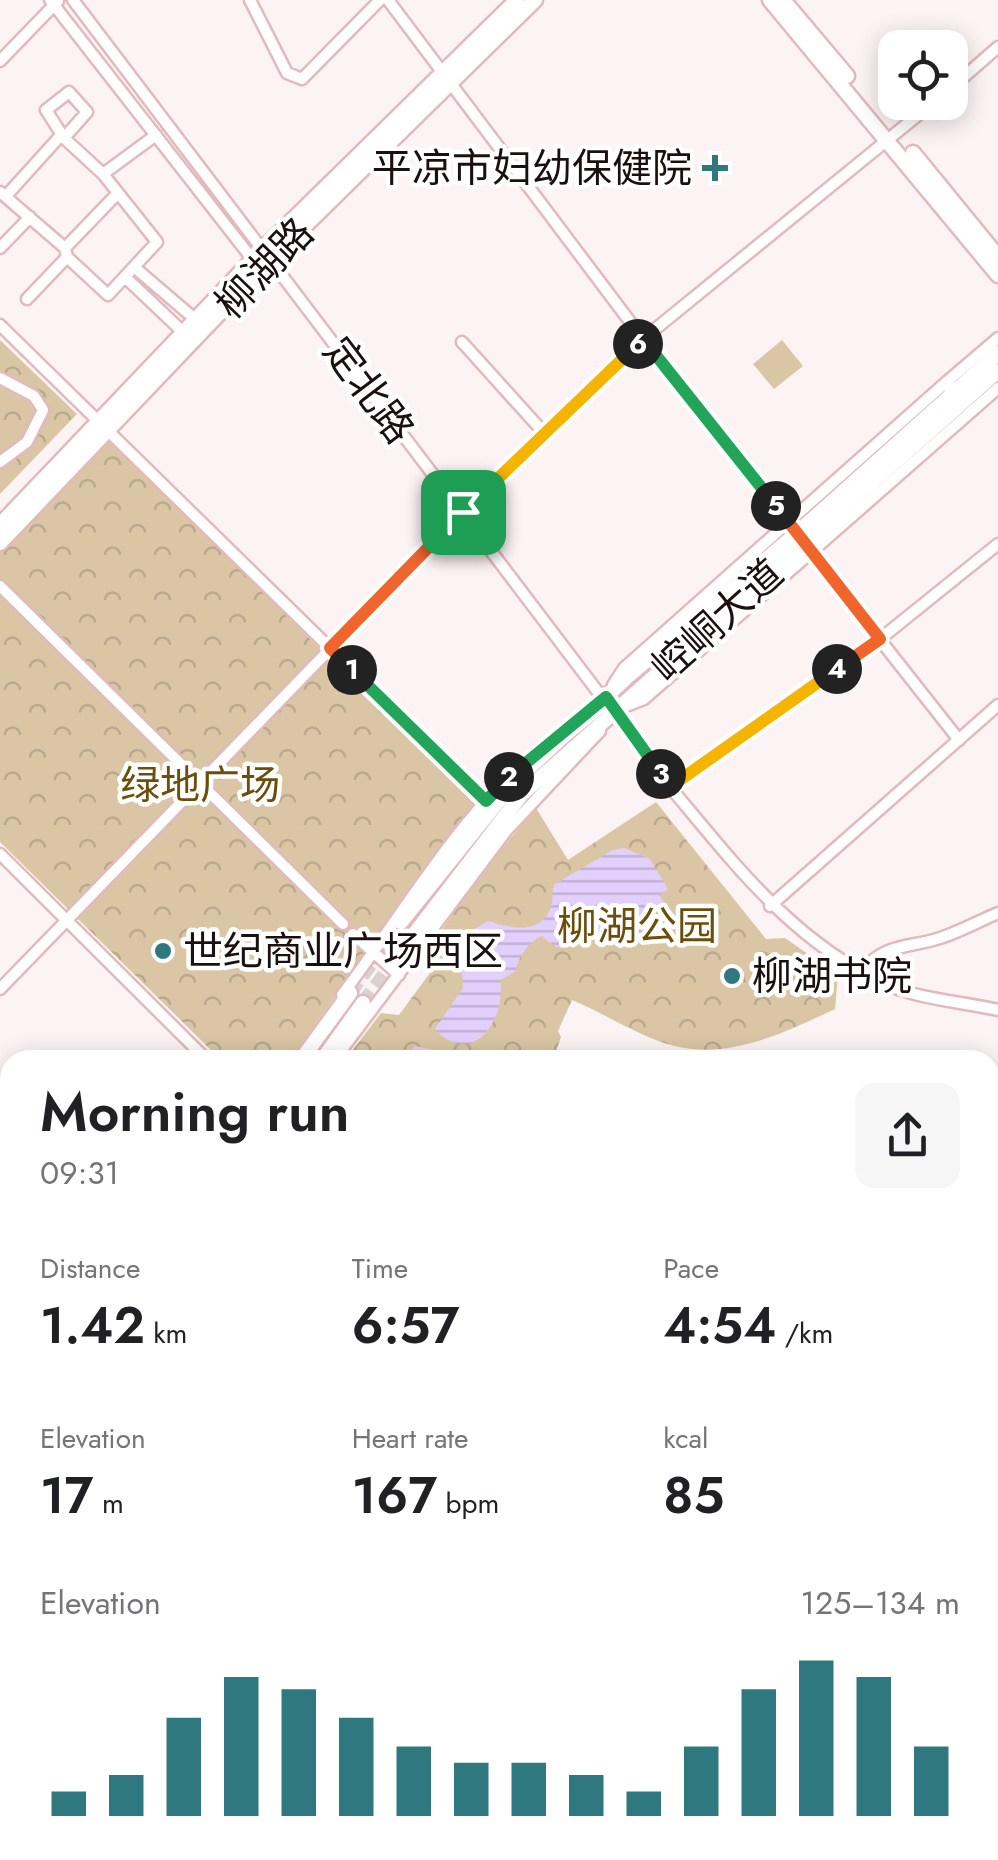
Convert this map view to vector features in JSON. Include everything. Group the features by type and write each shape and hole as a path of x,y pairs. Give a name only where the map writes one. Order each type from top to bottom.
{"main road":[{"name":"柳湖路","path":"448,77 517,0"},
{"name":"柳湖路","path":"0,524 104,427 184,333 261,256 448,77 535,0"},
{"path":"770,0 998,257"},
{"path":"783,0 998,275"},
{"name":"柳湖路","path":"0,543 261,256"},
{"name":"崆峒大道","path":"415,933 522,794 800,537 951,387 998,353"},
{"name":"崆峒大道","path":"401,922 512,784 606,697 998,371"},
{"path":"308,1050 350,993"},
{"path":"329,1050 363,1003"}],"street":[{"name":"定北路","path":"73,0 261,256 606,697 670,787 770,906 797,930 887,984 998,1010"},
{"path":"250,0 287,73 302,79 380,0"},
{"path":"388,0 643,339 959,740"},
{"path":"0,61 55,1 156,135 261,256"},
{"path":"968,73 998,47"},
{"path":"0,989 463,512 643,339 914,120"},
{"path":"103,174 156,135"},
{"path":"63,136 103,174 116,196 156,242 108,295 3,194 63,136"},
{"path":"27,299 116,196"},
{"path":"0,248 30,218"},
{"path":"134,267 196,320"},
{"path":"124,277 184,333"},
{"path":"0,324 486,801"},
{"path":"951,387 998,338"},
{"path":"462,342 545,434"},
{"path":"0,378 34,396 42,410 23,447 0,462"},
{"path":"800,537 998,388"},
{"path":"670,787 880,639 998,544"},
{"path":"0,586 343,924"},
{"path":"301,1050 486,801 529,757 606,697"},
{"path":"770,906 998,705"},
{"path":"342,1050 506,830 588,747 616,710"},
{"path":"0,854 197,1050"},
{"path":"862,970 875,955 895,946 942,938 998,913"},
{"path":"353,934 399,975"}],"green space":[{"path":"0,340 77,414 0,494"},
{"path":"782,340 803,366 774,389 753,364"},
{"name":"绿地广场","path":"108,439 475,802 297,1050 211,1050 0,842 0,549"},
{"name":"柳湖公园","path":"656,802 766,939 785,938 838,975 835,1009 752,1043 708,1050 664,1043 572,1000 558,1031 561,1037 556,1050 353,1050 381,1013 399,1015 435,966 429,948 486,867 536,808 568,860"}],"shaded area":[{"path":"624,848 650,859 668,889 659,895 664,902 650,913 657,924 634,937 583,941 562,948 542,936 525,951 516,971 500,980 498,1010 484,1035 461,1044 448,1040 435,1029 463,988 461,961 473,930 488,921 524,928 540,922 551,907 555,884 613,850"}],"tunnel":[{"path":"350,993 401,922"},
{"path":"363,1003 415,933"}],"place":[{"name":"平凉市妇幼保健院","path":"715,168"},
{"name":"世纪商业广场西区","path":"163,951"},
{"name":"柳湖书院","path":"732,976"}],"route":[{"path":"643,339 880,639 670,787 606,697 529,757 486,801 330,648 463,512 643,339"}]}
